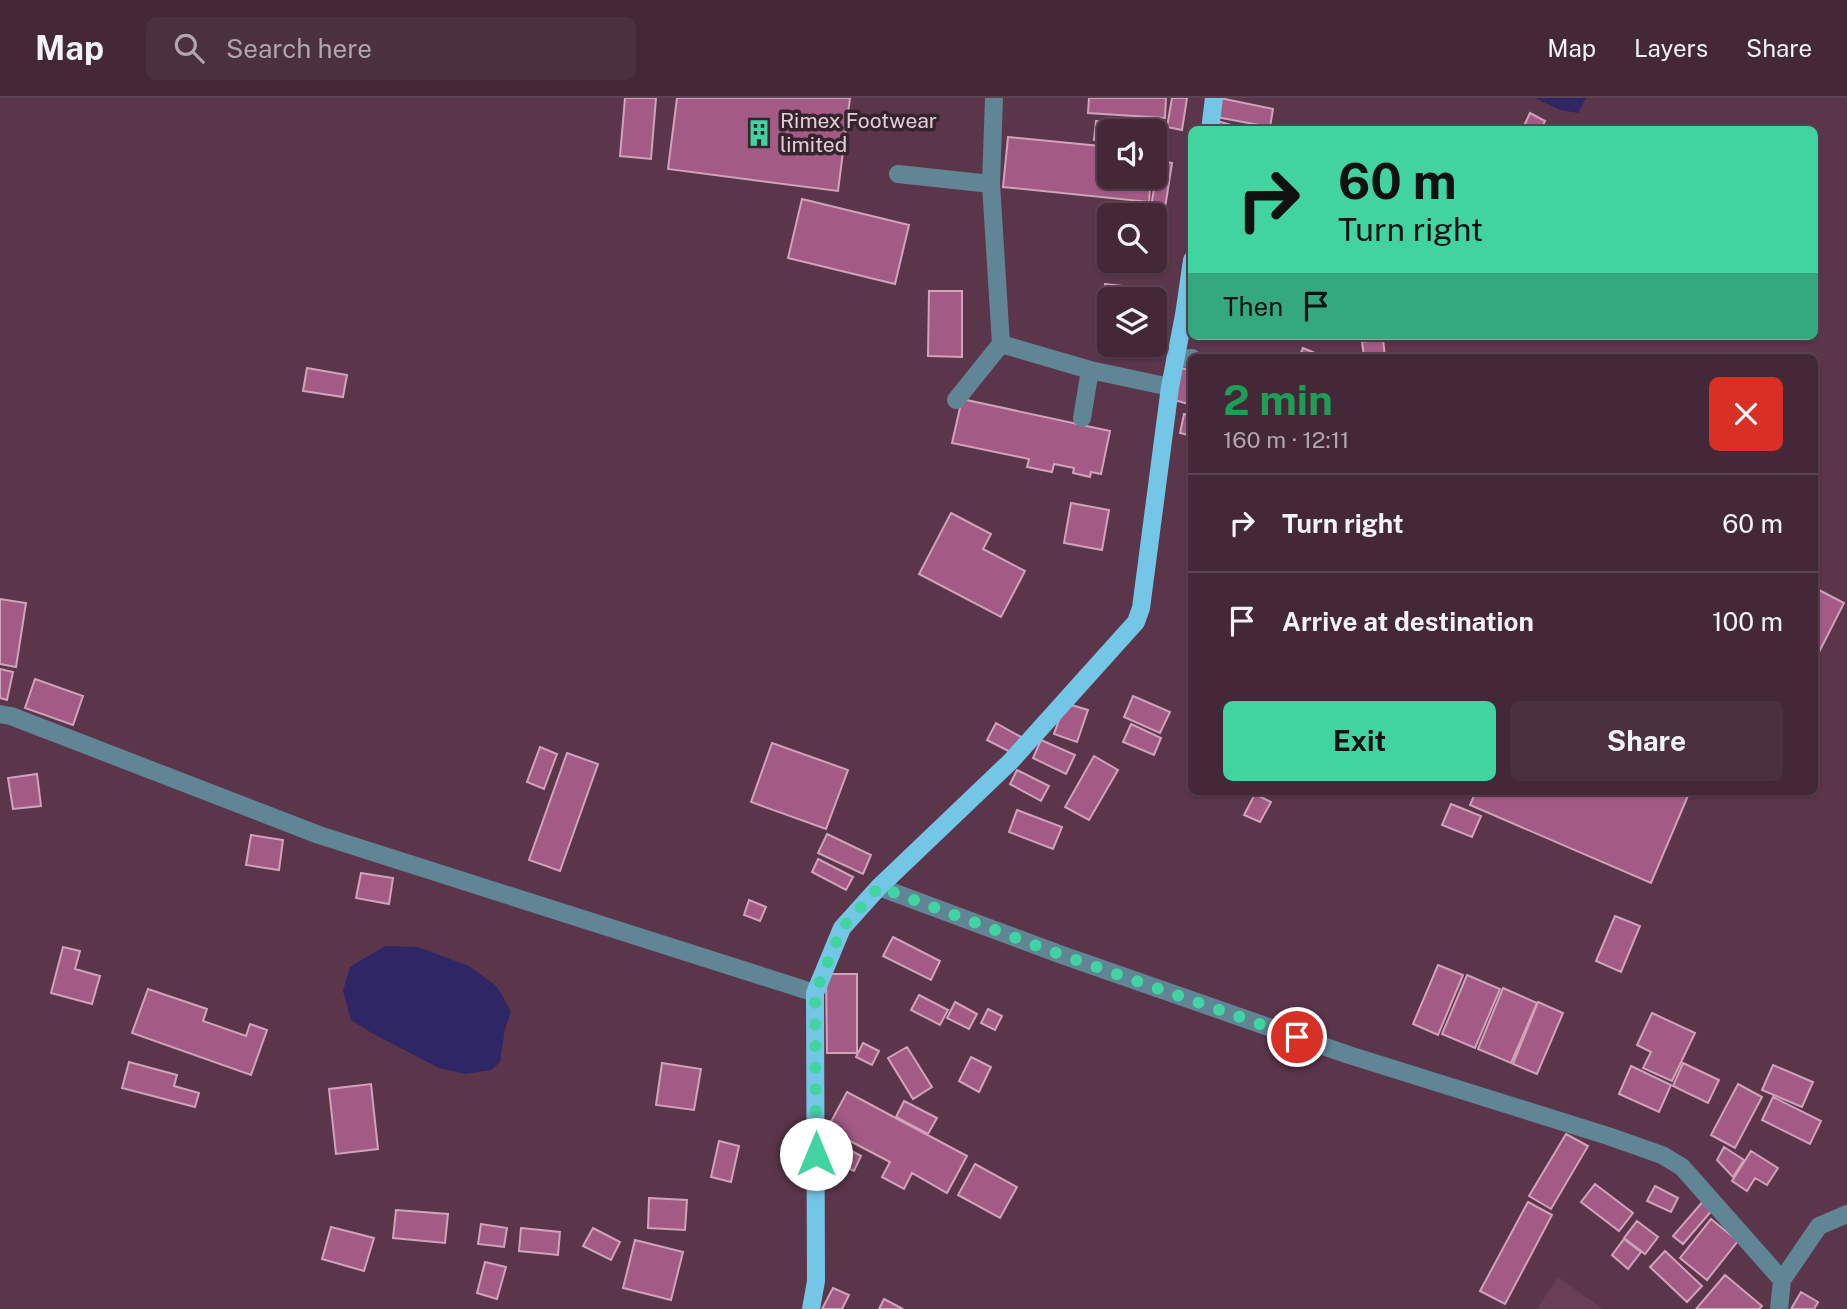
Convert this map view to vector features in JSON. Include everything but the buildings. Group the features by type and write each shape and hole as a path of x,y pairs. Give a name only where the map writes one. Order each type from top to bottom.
{"main road":[{"path":"1210,126 1214,98"},
{"path":"811,1309 816,1281 815,993 842,928 879,887 1011,761 1136,622 1141,608 1170,387 1184,358 1184,315 1188,288"}],"street":[{"path":"956,400 1001,344 991,184 994,98"},
{"path":"898,174 991,184"},
{"path":"1001,344 1090,370 1170,387"},
{"path":"1082,418 1090,370"},
{"path":"0,714 319,835 815,993"},
{"path":"879,887 1062,955 1349,1055 1662,1155 1682,1167 1782,1280"},
{"path":"1779,1309 1782,1280 1819,1226 1847,1214"}],"shaded area":[{"path":"1535,98 1586,98 1578,113 1560,110"},
{"path":"385,946 418,947 469,966 495,985 511,1012 505,1029 500,1062 491,1070 466,1074 439,1068 351,1020 343,991 350,967"},
{"path":"1558,1277 1603,1309 1537,1309"}],"place":[{"name":"Rimex Footwear limited","path":"759,133"}],"route":[{"path":"816,1154 815,993 842,928 879,887 1062,955 1297,1037"}]}
